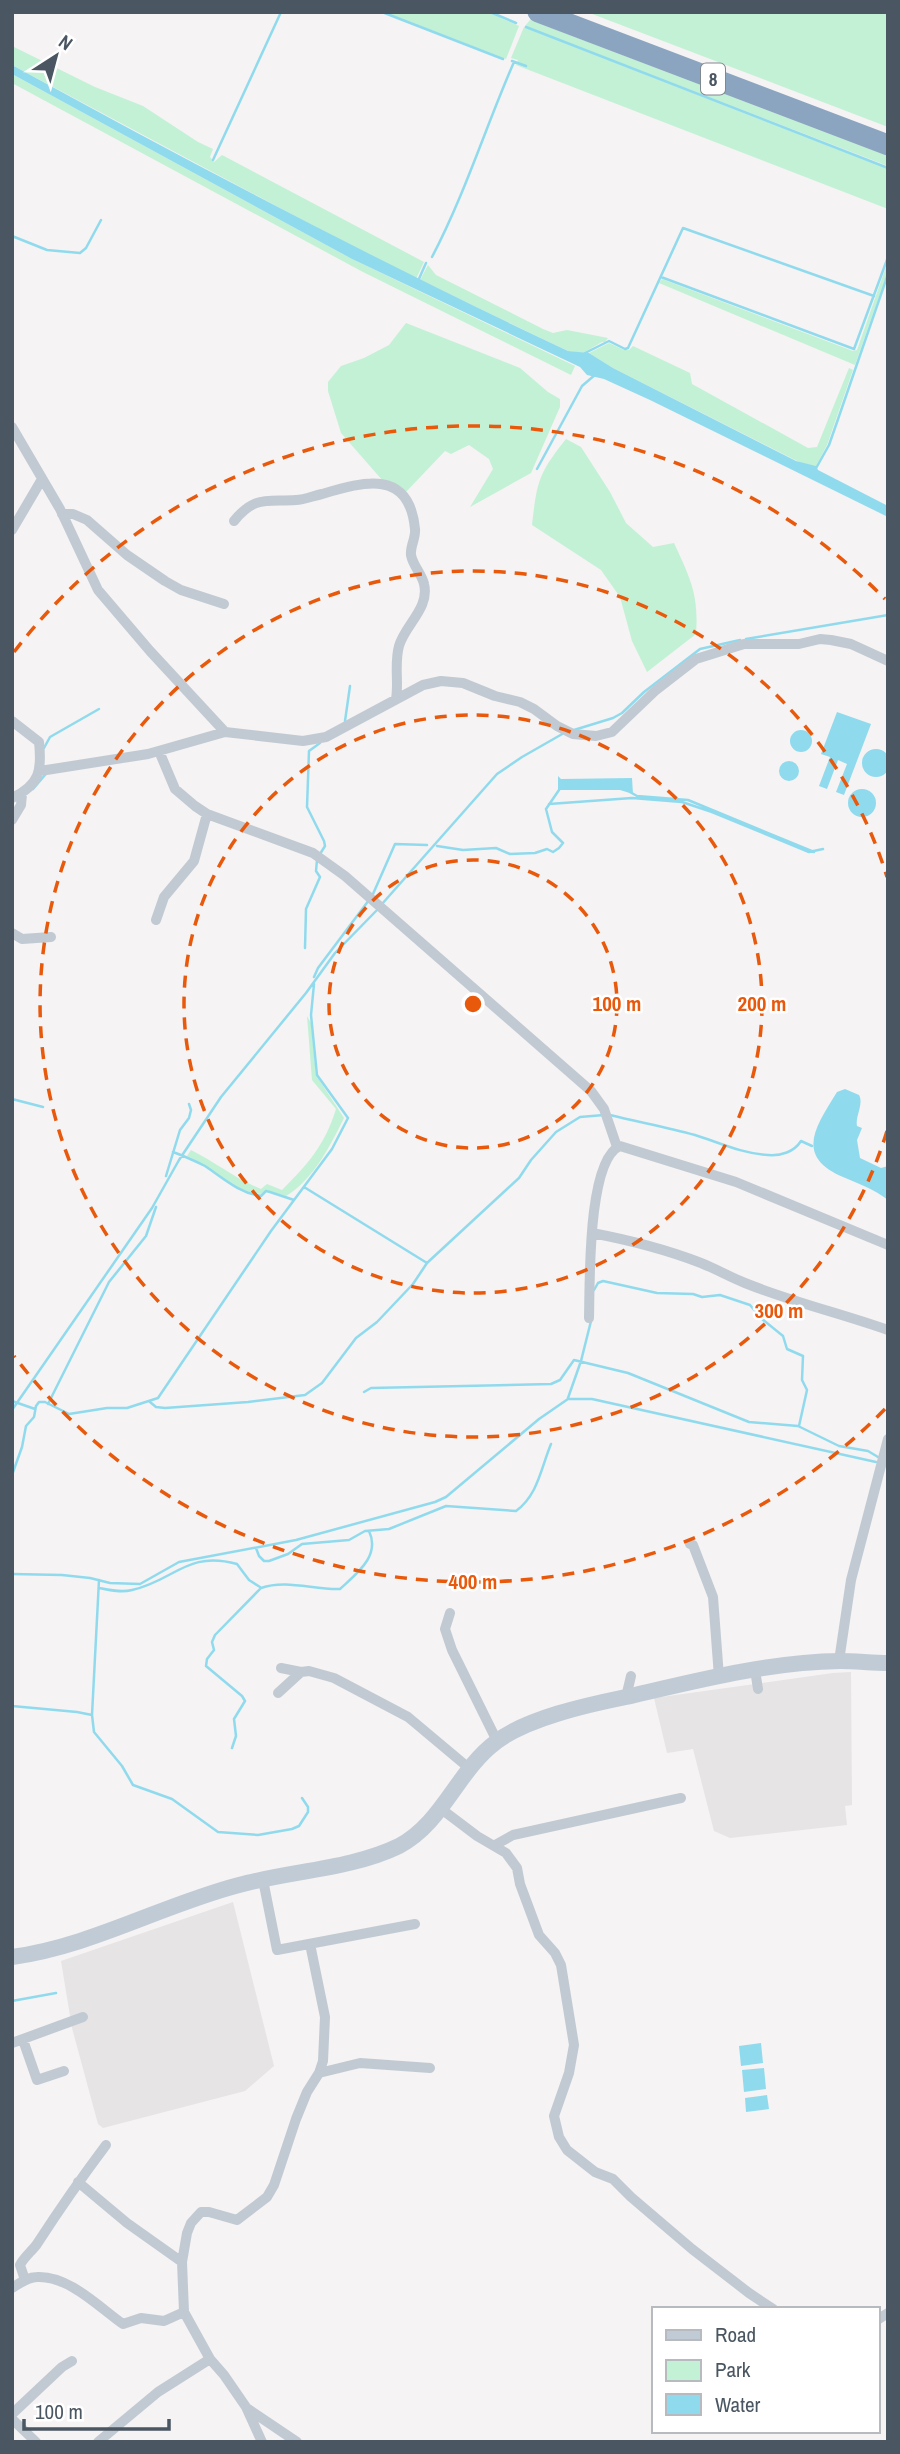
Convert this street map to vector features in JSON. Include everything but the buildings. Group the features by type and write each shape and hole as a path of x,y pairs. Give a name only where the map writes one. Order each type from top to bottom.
{"highway":[{"name":"8","path":"538,12 888,145"},
{"name":"8","path":"568,12 888,134"}],"street":[{"path":"12,427 62,514 93,580 109,605 225,732"},
{"path":"12,530 42,480"},
{"path":"234,521 258,501 299,500 358,483 383,483 403,495 412,514 415,530 411,555 424,583 424,596 422,606 398,647 396,699"},
{"path":"62,514 73,514 87,520 127,555 181,590 224,604"},
{"path":"40,771 159,751 225,732 315,740 346,727 423,685 441,681 463,683 520,702 573,734 596,736 611,732 656,690 696,659 744,644 799,644 831,639 851,644 888,661"},
{"path":"12,721 39,742 40,771 38,778 17,796 21,805 12,820"},
{"path":"159,751 175,789 207,814 313,853 345,876 591,1091 604,1109 617,1147"},
{"path":"156,920 164,897 194,861 207,814"},
{"path":"12,933 22,939 51,937"},
{"path":"589,1318 592,1233 597,1189 609,1157 617,1147"},
{"path":"617,1147 626,1147 736,1182 888,1245"},
{"path":"592,1233 635,1241 700,1262 758,1288 888,1330"},
{"path":"839,1661 851,1580 888,1439"},
{"path":"690,1544 700,1560 713,1597 719,1677"},
{"path":"450,1613 445,1629 452,1650 497,1741"},
{"path":"12,1957 80,1941 239,1885 370,1857 397,1847 412,1838 497,1741 526,1726 564,1713 626,1697 782,1665 839,1661 888,1663"},
{"path":"281,1668 309,1671 334,1678 389,1706 408,1717 470,1769"},
{"path":"755,1670 758,1689"},
{"path":"278,1693 301,1672"},
{"path":"626,1697 631,1676"},
{"path":"495,1845 513,1835 681,1798"},
{"path":"440,1808 477,1836 506,1853 517,1868 520,1884 539,1935 555,1952 561,1965 574,2045 569,2073 554,2116 559,2137 567,2150 595,2172 613,2179 692,2249 771,2307"},
{"path":"263,1880 278,1950 415,1924"},
{"path":"262,2442 246,2407 225,2375 210,2359 184,2312 182,2263 187,2233 201,2213 209,2212 237,2220 267,2197 274,2185 307,2092 319,2073 323,2061 325,2017 310,1944"},
{"path":"64,2071 37,2080 18,2042 83,2017"},
{"path":"319,2073 360,2063 430,2068"},
{"path":"25,2280 20,2265 22,2260 34,2250 106,2144"},
{"path":"78,2182 127,2223 182,2263"},
{"path":"12,2288 36,2277 52,2279 70,2286 123,2323 141,2318 164,2321 184,2312"},
{"path":"99,2442 158,2392 210,2359"},
{"path":"36,2442 12,2416 62,2367 72,2361"},
{"path":"246,2407 297,2442"}],"shaded area":[{"path":"851,1672 852,1805 845,1806 847,1825 730,1838 714,1831 693,1749 667,1753 654,1698"},
{"path":"233,1902 274,2066 245,2091 103,2128 98,2124 72,2028 61,1961"}],"green space":[{"path":"384,12 488,12 519,26 506,59"},
{"path":"587,12 888,12 888,127"},
{"path":"530,20 888,156 888,166 525,26"},
{"path":"524,27 888,169 888,209 516,65 518,60 511,58"},
{"path":"12,46 95,87 143,106 213,149 210,157 214,162 222,155 424,262 416,279 12,65"},
{"path":"12,74 352,259 575,366 571,375 363,272 12,83"},
{"path":"888,261 888,271 855,365 659,283 662,279 853,351 857,350"},
{"path":"428,265 436,275 543,329 553,333 567,330 608,338 583,353 568,351 420,280"},
{"path":"406,323 520,368 560,399 560,407 531,473 470,507 493,469 489,459 469,445 451,454 445,451 404,494 383,481 341,433 328,391 328,382 341,366 389,345"},
{"path":"609,343 624,350 633,346 690,373 692,384 808,448 817,447 849,368 853,370 827,445 816,466 805,465 613,368 589,353"},
{"path":"566,439 581,447 626,523 653,547 674,543 689,577 695,597 696,634 647,672 632,641 620,597 601,570 532,525 540,479"},
{"path":"307,1016 311,1023 316,1075 344,1118 313,1171 286,1196 266,1190 261,1194 241,1189 187,1156 191,1150 261,1189 267,1184 282,1190 308,1162 327,1133 336,1109 312,1080"}],"water":[{"path":"12,65 427,283 568,351 589,353 613,368 796,461 816,466 818,470 888,506 888,517 650,400 604,379 587,375 580,367 352,259 12,74"},
{"path":"837,712 871,724 844,795 836,792 847,764 838,760 827,789 819,786 830,757 821,754"},
{"path":"801,730 811,737 812,741 805,751 801,752 791,745 790,741 797,731"},
{"path":"876,749 886,753 890,763 886,773 876,777 866,773 862,763 866,753"},
{"path":"785,761 793,761 799,771 793,781 785,781 779,775 779,767"},
{"path":"558,776 561,779 632,778 633,794 620,790 558,790"},
{"path":"862,789 872,793 876,803 872,813 862,817 852,813 848,803 852,793"},
{"path":"845,1089 859,1095 860,1099 857,1126 862,1128 857,1140 860,1158 881,1168 888,1166 888,1200 828,1169 818,1160 814,1150 814,1139 822,1117 837,1092"},
{"path":"761,2043 763,2063 741,2066 739,2046"},
{"path":"764,2068 766,2089 744,2092 742,2070"},
{"path":"767,2095 769,2109 746,2112 745,2098"}],"waterway":[{"path":"213,160 281,12"},
{"path":"382,12 503,59"},
{"path":"490,12 516,23"},
{"path":"526,27 888,168"},
{"path":"512,61 526,66"},
{"path":"432,257 455,209 514,62"},
{"path":"12,236 47,250 80,253 86,248 101,220"},
{"path":"585,353 609,341 628,348 683,228 874,296"},
{"path":"661,277 854,349 888,257"},
{"path":"418,281 426,263"},
{"path":"815,470 829,445 888,274"},
{"path":"537,469 582,386 596,374"},
{"path":"746,639 888,615"},
{"path":"574,730 622,713 644,692 700,649 740,640"},
{"path":"345,721 350,686"},
{"path":"44,748 50,737 99,709"},
{"path":"382,904 497,774 564,733"},
{"path":"320,743 309,751 307,807 324,841 325,846 320,854"},
{"path":"33,789 45,775"},
{"path":"437,846 463,850 496,848 510,854 535,853 547,849 553,852 563,843 552,832 546,809 559,790"},
{"path":"630,792 637,796 688,800 814,852"},
{"path":"549,804 632,798 682,802 809,852 823,849"},
{"path":"373,894 395,844 427,845"},
{"path":"305,948 306,909 320,877 316,871 317,860"},
{"path":"314,977 369,900"},
{"path":"12,1410 152,1208 179,1160 221,1097 335,953 378,909"},
{"path":"12,1475 26,1426 34,1417 39,1402 45,1402 69,1414 127,1408 158,1398 271,1231 332,1149 348,1118 317,1075 311,1015 314,984"},
{"path":"12,1099 43,1107"},
{"path":"166,1176 180,1130 189,1118 189,1104"},
{"path":"304,1187 427,1263 519,1178 556,1132 580,1117 604,1115"},
{"path":"610,1115 684,1132 759,1154 782,1154 791,1151 801,1141 812,1146"},
{"path":"173,1152 205,1166 246,1192 261,1196 266,1191 294,1200"},
{"path":"48,1404 109,1282 146,1236 156,1207"},
{"path":"150,1402 156,1407 165,1408 305,1395 322,1383 356,1338 377,1322 413,1284 427,1263"},
{"path":"594,1290 598,1283 603,1281 657,1293 693,1294 702,1297 720,1295 750,1305 783,1336 787,1349 803,1356 802,1380 807,1390 799,1426"},
{"path":"568,1398 591,1321"},
{"path":"364,1392 371,1388 551,1384 560,1380 574,1360 628,1373 749,1422 798,1426 839,1446 868,1451 878,1457"},
{"path":"12,1574 62,1575 110,1583 140,1584 179,1562 296,1540 435,1502 446,1497 539,1419 568,1399 592,1399 876,1462"},
{"path":"12,1401 35,1409"},
{"path":"256,1548 259,1556 264,1561 269,1561 288,1554 302,1544 349,1540 365,1531 389,1529 446,1506 516,1511 534,1489 551,1444"},
{"path":"232,1748 236,1736 234,1719 245,1701 206,1666 207,1659 214,1650 212,1642 215,1635 261,1588 280,1584 340,1589 365,1564 372,1548 369,1531"},
{"path":"99,1588 132,1590 205,1561 237,1564 249,1580 260,1587"},
{"path":"99,1580 92,1715 94,1732 122,1766 133,1785 172,1799 218,1832 258,1835 292,1829 299,1826 308,1812 302,1798"},
{"path":"12,1706 92,1715"},
{"path":"12,2001 56,1993"}]}
